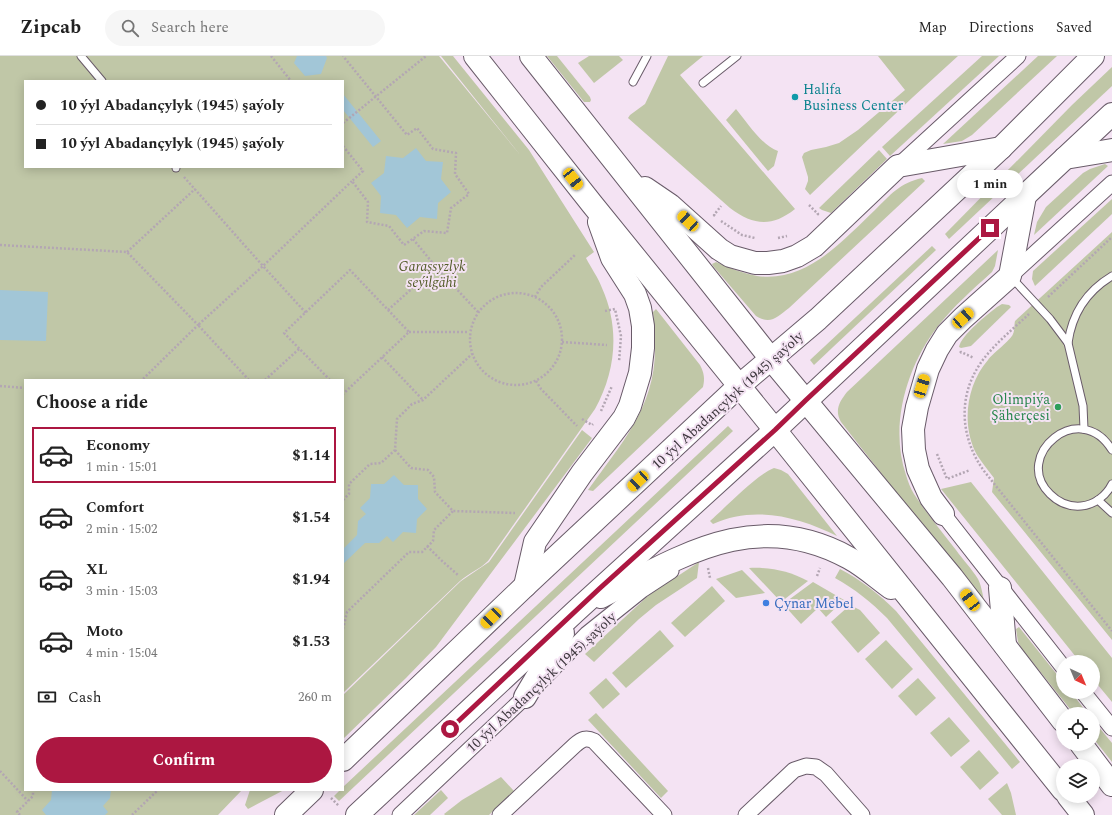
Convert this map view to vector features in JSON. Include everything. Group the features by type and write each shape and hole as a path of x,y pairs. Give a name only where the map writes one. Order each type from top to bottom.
{"main road":[{"path":"475,56 592,204 1056,781"},
{"path":"531,56 628,176 771,360 806,400 952,577 1056,712"},
{"name":"10 ýyl Abadançylyk (1945) şaýoly","path":"344,759 525,586 739,386 824,314 1001,148 1094,56"},
{"name":"10 ýyl Abadançylyk (1945) şaýoly","path":"350,812 577,610 775,430 1112,114"},
{"path":"628,176 670,205 719,249 730,256 755,263 782,261 797,256 814,246 898,166 1001,148"},
{"path":"1065,158 1112,150"},
{"path":"942,514 931,498 921,476 914,450 913,429 922,386 934,356 948,334 963,318 1010,276 1025,196"},
{"path":"525,586 534,542 582,473 624,418 632,399 640,372 643,348 643,326 640,308 635,294 612,258 592,204"},
{"path":"524,697 577,610 659,567 687,554 723,542 763,535 784,536 826,547 849,558 917,608"},
{"path":"1000,588 1005,645"},
{"path":"1086,751 1112,785"},
{"path":"286,815 320,792"},
{"path":"1074,803 1083,815"}],"street":[{"path":"898,166 1018,56"},
{"path":"1010,276 1112,183"},
{"path":"942,514 1056,657"},
{"name":"10 ýyl Abadançylyk (1945) şaýoly","path":"400,815 524,697 587,634 642,590 710,546"},
{"path":"1089,699 1112,728"},
{"path":"500,815 575,745 582,739 588,738 594,741 664,815"},
{"path":"746,815 794,770 806,766 816,767 826,774 862,815"}],"lane":[{"path":"81,56 101,80"},
{"path":"633,82 647,56"},
{"path":"703,83 737,56"},
{"path":"1010,276 1038,306 1068,343"},
{"path":"1084,429 1083,406 1068,343 1070,329 1086,298 1099,284 1112,276"},
{"path":"1112,450 1108,443 1093,432 1084,429 1075,429 1057,434 1050,440 1044,448 1039,466 1042,484 1047,492 1062,503 1080,506 1089,504 1098,500 1105,494 1112,484"},
{"path":"1098,500 1112,513"}],"path":[{"path":"272,56 290,80"},
{"path":"343,56 407,135 417,128 433,149 456,153 455,174 469,194 451,208 447,233 424,231 404,246 389,226 367,222 368,202 352,181"},
{"path":"344,122 426,56"},
{"path":"143,379 198,325 263,266 363,171 344,147"},
{"path":"177,168 263,266 306,312"},
{"path":"127,252 195,189"},
{"path":"809,205 818,214 815,217"},
{"path":"721,206 714,215 742,235 755,238"},
{"path":"778,238 788,236"},
{"path":"1112,237 989,353 980,364 969,384 964,410 967,438 974,456 984,471 1112,631"},
{"path":"413,239 436,267 478,312"},
{"path":"0,245 127,252 248,379"},
{"path":"535,297 541,287 576,254"},
{"path":"388,310 436,267"},
{"path":"329,379 284,333 350,270 409,332"},
{"path":"517,292 535,297 548,305 555,313 560,324 562,342 559,357 546,375 536,381 520,385 503,384 493,380 476,364 472,354 469,344 473,321 478,312 486,303 495,297 517,292"},
{"path":"604,312 615,309 621,336 619,362"},
{"path":"344,393 409,332 470,332"},
{"path":"562,342 607,345"},
{"path":"266,379 299,349"},
{"path":"958,357 961,352 974,358"},
{"path":"344,499 349,494 348,484 370,464 381,463 395,450 397,419 412,404 423,400 472,354"},
{"path":"382,357 423,400"},
{"path":"536,381 541,389 577,426"},
{"path":"600,414 613,385"},
{"path":"0,386 24,388"},
{"path":"582,419 592,425 596,420"},
{"path":"395,450 411,468 428,470 434,477 435,492 454,511 515,513"},
{"path":"936,451 947,479 970,470"},
{"path":"344,623 346,612 409,552 422,552 433,541 434,530 454,511"},
{"path":"427,546 458,575"},
{"path":"817,566 821,569 817,576"},
{"path":"0,771 28,801"},
{"path":"20,815 17,812 33,796 33,791"},
{"path":"132,815 157,791"},
{"path":"320,792 350,812"}],"green space":[{"name":"Garaşsyzlyk seýilgähi","path":"0,56 439,56 521,156 441,56 453,56 529,150 594,252 586,258 599,280 608,303 613,334 611,365 602,395 595,409 488,561 460,581 344,692 344,379 24,379 24,791 241,791 218,815 0,815"},
{"path":"547,56 557,56 590,97 590,102 584,102"},
{"path":"589,56 619,56 623,60 594,83 578,63"},
{"path":"668,56 703,56 680,75 795,209 770,222 754,221 738,214 628,118 645,104"},
{"path":"878,56 958,56 810,195 805,189 808,177 802,157 804,153 839,143 858,130 905,90"},
{"path":"982,56 999,56 890,156 882,147"},
{"path":"1038,56 1057,56 972,135 962,141 943,144"},
{"path":"1112,67 1112,86 949,239 945,234 1072,105"},
{"path":"736,109 766,144 778,151 774,166 768,171 726,120"},
{"path":"879,150 887,159 831,213 819,208"},
{"path":"1105,164 1108,166 1034,235 1037,222 1046,207 1083,173"},
{"path":"922,178 925,181 924,182 789,308 774,319 766,320 756,316 712,264 716,262 757,276 775,276 792,273 808,266 836,246 901,186"},
{"path":"1112,199 1112,214 1035,286 1032,279 1033,271"},
{"name":"Olimpiýa Şäherçesi","path":"1112,232 1112,640 992,492 994,478 977,455 972,444 969,431 968,406 975,381 981,370 988,360 1012,337 1015,321"},
{"path":"932,246 936,250 814,365 810,360"},
{"path":"998,250 995,266 992,272 944,319 927,342 910,378 904,397 900,416 899,436 901,456 911,489 929,516 978,579 985,606 841,422 838,410 840,402 847,392"},
{"path":"1002,304 1009,305 1011,307 971,346 959,347 961,342 975,325"},
{"path":"656,309 700,365 704,376 703,387 593,491 588,490 634,425 649,390 655,349 653,312"},
{"path":"728,426 733,431 339,801 334,796 339,791 344,791 344,786"},
{"path":"582,430 592,438 436,647 344,738 344,694 461,581 489,562"},
{"path":"774,468 788,474 837,536 807,523 760,514 729,518 713,524 710,521 750,484"},
{"path":"971,482 1112,658 1112,702 1100,687 1100,655 1074,655 941,489"},
{"path":"699,562 697,578 656,605 594,662 585,654 649,595"},
{"path":"749,568 780,570 808,581 781,602"},
{"path":"840,569 870,588 896,611 1020,762 1012,769 887,618 862,596 835,578"},
{"path":"742,570 765,593 736,598 716,579"},
{"path":"813,582 844,600 826,617 818,608 801,624 783,604"},
{"path":"712,586 725,601 685,637 671,623"},
{"path":"850,605 860,610 880,633 858,653 831,622"},
{"path":"1019,627 1056,673 1056,692 1022,649 1018,642 1016,629"},
{"path":"660,630 674,646 626,688 612,673"},
{"path":"886,640 913,669 892,689 865,659"},
{"path":"606,678 620,694 603,709 589,693"},
{"path":"918,678 936,698 916,716 898,696"},
{"path":"1062,699 1076,699 1083,707 1068,707"},
{"path":"596,713 668,791 661,798 588,720"},
{"path":"949,717 970,741 951,757 930,733"},
{"path":"1100,728 1112,743 1112,762 1100,747"},
{"path":"979,750 999,773 980,790 960,767"},
{"path":"501,777 514,791 489,815 444,814 462,800"},
{"path":"1007,783 1016,815 1002,815 988,799"},
{"path":"441,790 448,798 430,815 414,815"},
{"path":"250,791 282,791 248,809 245,805"}],"water":[{"path":"297,56 326,56 327,58 321,74 305,76 294,63"},
{"path":"344,95 381,141 373,147 344,111"},
{"path":"416,148 426,161 443,162 441,179 451,192 438,203 437,219 420,217 407,228 396,215 380,213 381,196 371,183 384,173 386,156 403,158"},
{"path":"0,290 48,292 46,341 0,340"},
{"path":"394,475 404,485 418,485 418,499 427,509 417,519 416,533 403,532 393,542 387,536 379,543 365,543 344,563 344,548 357,535 358,521 366,514 360,508 370,498 371,484 384,484"},
{"path":"52,791 111,791 110,798 103,806 108,812 105,815 46,815 42,810 51,800"}],"place":[{"name":"Halifa Business Center","path":"795,97"},
{"name":"Olimpiýa Şäherçesi","path":"1058,407"},
{"name":"Çynar Mebel","path":"766,603"}],"route":[{"path":"450,729 599,589 735,464 775,430 990,228"}]}
